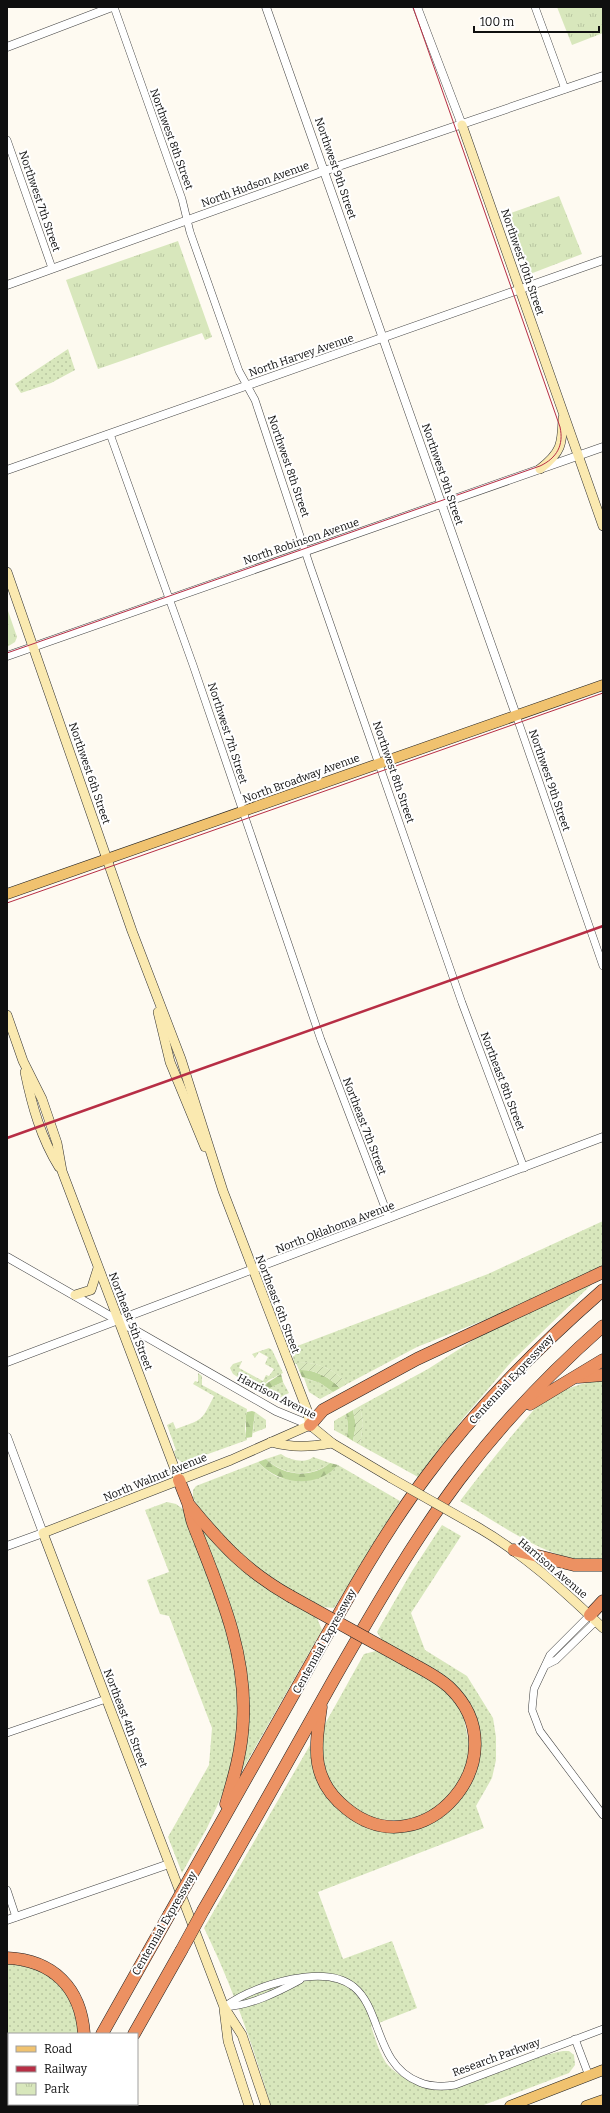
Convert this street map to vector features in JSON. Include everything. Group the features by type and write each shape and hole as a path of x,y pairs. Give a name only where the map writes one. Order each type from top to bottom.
{"highway":[{"path":"310,1424 323,1410 417,1359 603,1272"},
{"name":"Centennial Expressway","path":"103,2033 364,1569 429,1472 479,1412 517,1370 556,1331 603,1290"},
{"path":"135,2033 322,1700 390,1583 430,1520 479,1454 518,1410 552,1374 603,1326"},
{"path":"518,1410 603,1360"},
{"path":"574,1377 603,1375"},
{"path":"179,1480 188,1504 192,1524 231,1624 242,1679 243,1722 241,1746 233,1780 218,1828"},
{"path":"188,1504 227,1550 257,1575 290,1596 440,1680 456,1695 467,1712 474,1739 473,1764 465,1784 451,1803 430,1817 406,1825 374,1823 352,1813 333,1796 326,1786 316,1759 315,1749 322,1700"},
{"path":"514,1550 574,1565 603,1565"},
{"path":"593,1618 603,1601"},
{"path":"7,1958 36,1962 47,1968 64,1982 75,1996 79,2006 84,2033"}],"main road":[{"name":"Northwest 10th Street","path":"462,125 603,526"},
{"path":"540,469 552,460 560,449 563,412"},
{"name":"Northwest 6th Street","path":"7,572 150,982 181,1059"},
{"name":"North Broadway Avenue","path":"7,894 603,685"},
{"name":"Northwest 6th Street","path":"150,982 170,1062"},
{"path":"7,1015 23,1061"},
{"name":"Northeast 6th Street","path":"181,1059 224,1191 310,1424"},
{"name":"Northeast 5th Street","path":"23,1061 42,1099 57,1143 62,1171 179,1480"},
{"name":"Northeast 5th Street","path":"23,1061 31,1103 46,1147 62,1171"},
{"name":"Northeast 6th Street","path":"170,1062 186,1105 224,1191"},
{"path":"75,1295 91,1290 98,1268"},
{"name":"North Walnut Avenue","path":"43,1533 179,1480 271,1442 310,1424"},
{"name":"Harrison Avenue","path":"310,1424 332,1443 514,1550 603,1628"},
{"path":"271,1442 288,1447 309,1447 332,1443"},
{"name":"Northeast 4th Street","path":"43,1533 224,2007 242,2035 266,2106"},
{"name":"Northeast 4th Street","path":"224,2007 228,2041 249,2106"},
{"path":"510,2106 603,2070"},
{"path":"586,2106 603,2100"}],"street":[{"path":"7,47 113,7"},
{"name":"Northwest 8th Street","path":"113,7 182,200 239,371 255,400 305,551 380,763 462,1003"},
{"name":"Northwest 9th Street","path":"266,7 442,503 603,966"},
{"name":"Northwest 10th Street","path":"417,7 462,125"},
{"path":"535,7 565,89"},
{"name":"North Hudson Avenue","path":"7,284 324,171 603,76"},
{"name":"Northwest 7th Street","path":"7,140 52,268"},
{"name":"North Harvey Avenue","path":"7,470 603,260"},
{"name":"Northwest 7th Street","path":"110,434 169,599 322,1040"},
{"name":"North Robinson Avenue","path":"7,656 603,447"},
{"name":"Northeast 8th Street","path":"462,1003 524,1168"},
{"name":"Northeast 7th Street","path":"322,1040 388,1218"},
{"name":"North Oklahoma Avenue","path":"7,1362 603,1138"},
{"name":"Harrison Avenue","path":"7,1257 276,1411 310,1424"},
{"name":"Northeast 4th Street","path":"7,1437 43,1533"},
{"name":"North Walnut Avenue","path":"7,1546 43,1533"},
{"path":"593,1618 550,1655 534,1689 532,1710 537,1725 544,1737 603,1815"},
{"path":"7,1734 106,1699"},
{"path":"7,1920 169,1864"},
{"path":"7,1890 16,1917"},
{"name":"Research Parkway","path":"224,2007 244,1995 286,1980 321,1975 335,1978 355,1988 365,2000 372,2012 392,2062 408,2076 427,2085 441,2086 455,2085 603,2028"},
{"path":"575,2039 589,2076"}],"green space":[{"path":"557,7 603,7 603,33 572,45"},
{"path":"559,196 582,254 530,274 508,214"},
{"path":"178,241 212,337 205,340 202,333 98,369 66,280"},
{"path":"68,349 75,370 51,383 21,393 15,384"},
{"path":"7,608 17,637 15,642 7,647"},
{"path":"603,1221 603,1266 529,1302 417,1347 347,1384 337,1374 324,1367 308,1363 294,1364 292,1348 488,1274"},
{"path":"593,1283 512,1361 465,1416 418,1477 360,1445 363,1423 360,1406 428,1369 486,1332"},
{"path":"269,1348 272,1350 283,1373 269,1380 260,1388 263,1394 233,1374 230,1368 233,1364 242,1361 239,1368 263,1381 266,1375 269,1376 274,1369 265,1364 268,1357 259,1352 255,1358 252,1354"},
{"path":"296,1363 310,1363 324,1367 337,1374 347,1384 340,1388 321,1374 299,1370"},
{"path":"299,1370 321,1374 340,1388 333,1392 320,1383 302,1377"},
{"path":"198,1373 202,1376 202,1385 247,1409 245,1429 247,1440 183,1463 176,1458 174,1451 176,1450 167,1425 173,1422 176,1429 196,1421 206,1411 214,1396 193,1384 195,1381 198,1382"},
{"path":"281,1374 283,1382 272,1387 266,1392 261,1387"},
{"path":"304,1378 320,1383 333,1392 320,1399 309,1392"},
{"path":"603,1380 603,1561 584,1561 565,1557 547,1550 528,1542 460,1501 508,1440 538,1405 550,1396 568,1388"},
{"path":"283,1382 289,1393 277,1399 266,1392 272,1387"},
{"path":"360,1406 363,1423 360,1445 353,1441 356,1425 353,1410"},
{"path":"353,1410 356,1425 353,1441 347,1437 348,1424 346,1414"},
{"path":"247,1412 255,1412 252,1437 246,1438 246,1415"},
{"path":"255,1412 266,1420 266,1428 253,1433"},
{"path":"346,1414 348,1424 347,1437 334,1430 334,1421"},
{"path":"281,1454 288,1458 302,1461 313,1457 330,1463 323,1468 306,1473 289,1472 273,1465 266,1459"},
{"path":"266,1459 280,1469 297,1473 314,1472 330,1463 338,1465 329,1473 320,1478 309,1481 298,1481 276,1476 258,1462"},
{"path":"258,1462 271,1473 290,1479 304,1479 324,1474 330,1472 338,1465 400,1501 334,1608 323,1607 292,1591 244,1560 203,1515 193,1498 193,1490 196,1486"},
{"path":"167,1502 176,1504 184,1510 225,1619 238,1677 237,1745 224,1791 207,1828 182,1873 168,1837 209,1765 212,1728 169,1616 160,1614 147,1580 169,1572 145,1510"},
{"path":"442,1525 461,1536 411,1613 425,1650 467,1676 493,1718 496,1737 496,1760 492,1778 476,1806 484,1828 318,1892 343,1959 392,1941 417,2008 371,2026 379,2050 386,2063 404,2077 424,2084 447,2084 470,2080 541,2056 563,2051 569,2051 574,2055 575,2065 569,2073 481,2106 271,2106 241,2016 224,1971 204,1928 310,1745 312,1762 342,1812 361,1823 376,1828 438,1819 448,1812 461,1798 472,1779 473,1714 468,1702 458,1690 383,1642 377,1632 412,1571"},
{"path":"203,1528 317,1618 322,1630 239,1776 247,1697 200,1529"},
{"path":"376,1651 443,1687 463,1714 470,1749 462,1781 434,1811 404,1821 374,1819 343,1802 324,1773 320,1733 364,1654"},
{"path":"7,1962 40,1969 61,1985 73,2003 79,2033 8,2033 8,2105 45,2105 7,2106"}],"tram line":[{"path":"7,653 540,466 555,455 561,440 560,427 413,7"},
{"path":"7,903 603,693"}],"railway":[{"path":"7,1138 603,926"}]}
